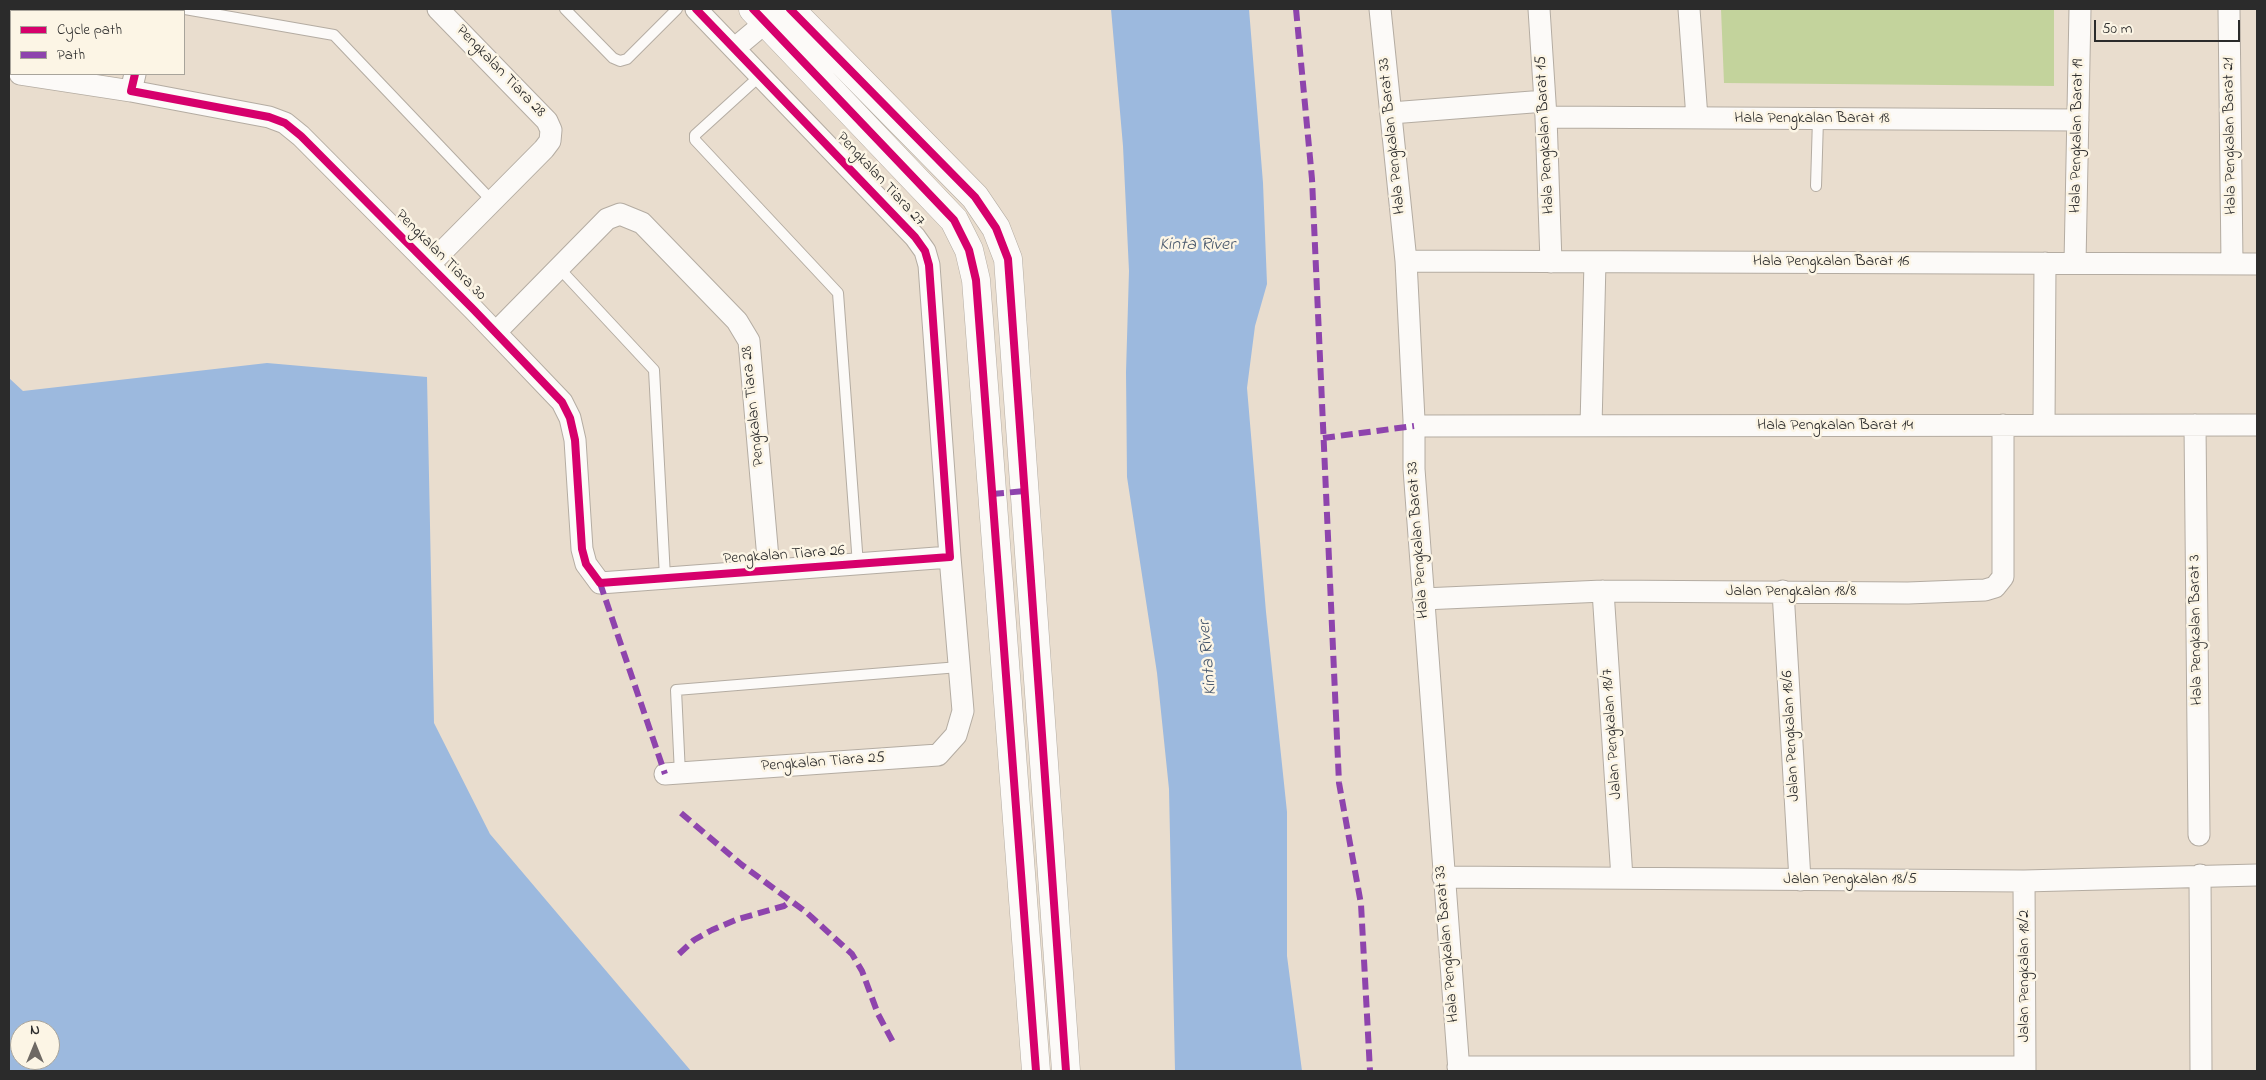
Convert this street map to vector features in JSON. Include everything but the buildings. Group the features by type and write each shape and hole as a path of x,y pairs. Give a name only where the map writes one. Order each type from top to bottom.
{"street":[{"name":"Pengkalan Tiara 28","path":"438,9 547,121 551,130 550,141 492,201"},
{"name":"Pengkalan Tiara 27","path":"696,9 762,75 915,237 924,251 929,265 959,667 961,720"},
{"path":"790,9 975,197 996,228 1008,258 1066,1071"},
{"name":"Hala Pengkalan Barat 33","path":"1380,9 1406,261 1414,426 1414,469 1443,877 1459,1069"},
{"name":"Hala Pengkalan Barat 15","path":"1539,9 1546,109 1551,262"},
{"path":"1689,9 1697,118"},
{"name":"Hala Pengkalan Barat 19","path":"2075,263 2080,9"},
{"name":"Hala Pengkalan Barat 21","path":"2229,9 2232,263"},
{"path":"730,43 763,12 954,220 969,250 976,280 1036,1071"},
{"name":"Pengkalan Tiara 30","path":"33,75 133,82 269,117 285,123 301,136 496,332 562,402 570,418 575,440 582,549 586,564 600,583"},
{"name":"Hala Pengkalan Barat 18","path":"1391,113 1546,109 1697,118 2078,120"},
{"path":"429,265 492,201"},
{"name":"Pengkalan Tiara 28","path":"559,268 607,219 620,214 642,223 737,321 749,341 769,570"},
{"name":"Hala Pengkalan Barat 16","path":"1406,261 2257,264"},
{"path":"1591,426 1595,262"},
{"path":"2044,263 2044,425"},
{"path":"496,332 559,268"},
{"name":"Jalan Pengkalan 18/8","path":"1423,600 1603,591 1908,593 1985,590 1995,587 2003,578 2003,425"},
{"name":"Hala Pengkalan Barat 3","path":"2195,425 2199,835"},
{"name":"Hala Pengkalan Barat 14","path":"1414,426 2257,425"},
{"name":"Pengkalan Tiara 26","path":"600,583 858,565 950,547"},
{"name":"Jalan Pengkalan 18/7","path":"1603,591 1622,878"},
{"name":"Jalan Pengkalan 18/6","path":"1783,591 1800,880"},
{"name":"Pengkalan Tiara 25","path":"673,774 938,755 956,735 961,720"},
{"path":"2200,875 2201,1071"},
{"name":"Jalan Pengkalan 18/5","path":"1443,877 2024,881 2257,875"},
{"name":"Jalan Pengkalan 18/2","path":"2024,881 2025,1069"},
{"path":"1459,1069 2025,1069"}],"lane":[{"path":"185,9 334,35 492,201"},
{"path":"565,9 613,58 620,61 627,59 677,9"},
{"path":"762,75 695,136 695,140 838,292 858,565"},
{"path":"1816,186 1818,119"},
{"path":"559,268 654,370 665,578"},
{"path":"673,774 676,690 959,667"}],"green space":[{"path":"1721,9 2054,9 2054,86 1724,83"}],"water":[{"name":"Kinta River","path":"1111,9 1249,9 1263,183 1267,284 1255,326 1247,388 1266,612 1287,812 1287,956 1302,1071 1175,1071 1169,789 1157,673 1127,477 1126,372 1129,271 1123,146"},
{"path":"267,363 427,377 434,723 490,834 691,1071 9,1071 9,378 23,391"}],"marked path":[{"path":"1296,9 1312,179 1339,783 1361,904 1370,1071"},
{"path":"1323,438 1414,426"},
{"path":"992,494 1025,491"},
{"path":"600,583 665,774"},
{"path":"681,813 742,865 806,912 852,954 862,971 878,1014 894,1044"},
{"path":"679,954 694,940 712,930 738,919 784,906 791,901"}],"cycle path":[{"path":"135,75 131,91 269,117 285,123 301,136 474,310 562,402 570,418 575,440 582,549 586,564 600,583 950,557 929,265 925,251 915,237 696,9"},
{"path":"753,9 954,220 969,250 976,280 1036,1071"},
{"path":"790,9 975,197 996,228 1008,259 1066,1071"}]}
